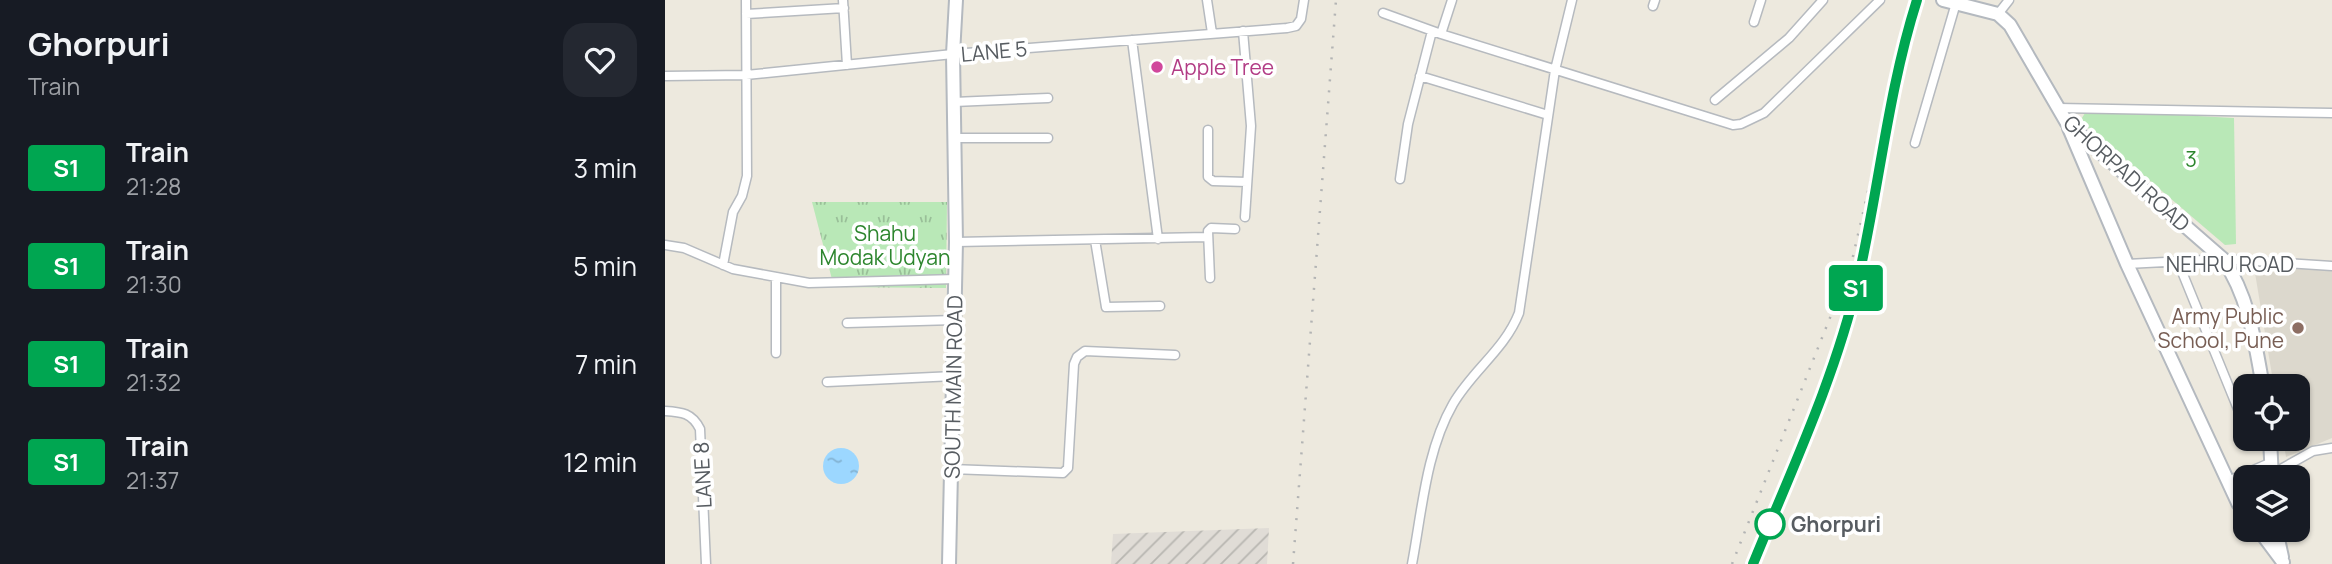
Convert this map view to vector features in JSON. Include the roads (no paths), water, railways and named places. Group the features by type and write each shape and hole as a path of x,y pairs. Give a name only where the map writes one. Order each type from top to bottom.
{"main road":[{"name":"SOUTH MAIN ROAD","path":"949,564 957,242 953,54 956,0"},
{"path":"1943,0 1998,14"},
{"name":"GHORPADI ROAD","path":"1998,14 2018,37 2067,123 2223,260 2237,279 2251,324 2261,374"},
{"path":"2067,123 2127,264 2233,490"},
{"path":"2268,542 2284,563"},
{"path":"2279,542 2284,563"}],"street":[{"path":"723,265 733,212 742,196 747,176 749,154 745,75 746,0"},
{"path":"1207,0 1212,33"},
{"name":"LANE 5","path":"665,76 745,75 953,54 1296,26 1301,19 1304,0"},
{"path":"1441,34 1452,0"},
{"path":"1412,564 1430,468 1442,427 1454,402 1513,329 1519,313 1555,70 1572,0"},
{"path":"1754,22 1761,0"},
{"path":"1715,100 1789,38 1823,0"},
{"path":"1383,13 1431,31 1726,124 1741,124 1764,113 1880,0"},
{"path":"1998,14 2009,0"},
{"path":"1915,143 1956,3"},
{"path":"746,14 843,4 847,65"},
{"path":"1243,31 1251,126 1245,217"},
{"path":"1400,179 1408,124 1431,31"},
{"path":"1132,40 1158,239"},
{"path":"1420,76 1548,115"},
{"path":"954,102 1048,98"},
{"path":"2058,108 2332,113"},
{"path":"1208,130 1208,177 1213,181 1247,182"},
{"path":"954,138 1048,138"},
{"path":"1210,278 1207,237 1211,228 1235,229"},
{"path":"957,242 1207,237"},
{"path":"1094,240 1107,307 1160,306"},
{"path":"665,245 684,248 723,265 809,283 955,279"},
{"name":"NEHRU ROAD","path":"2127,264 2223,260 2332,266"},
{"path":"2178,262 2233,397"},
{"path":"776,277 776,352"},
{"path":"847,323 955,320"},
{"path":"951,470 1063,473 1068,468 1074,364 1077,356 1085,351 1175,355"},
{"path":"827,382 954,376"},
{"name":"LANE 8","path":"665,411 684,412 695,420 699,429 706,564"},
{"path":"2284,465 2313,451 2332,449"},
{"path":"2228,481 2233,480"}],"water":[{"path":"841,448 853,454 859,466 853,478 841,484 829,478 823,466 829,454"}],"railway":[{"path":"1293,564 1336,0"},
{"path":"1732,564 1851,265 1912,0"},
{"path":"1753,564 1830,371 1864,251"}],"train":[{"name":"S1","path":"1753,564 1809,428 1846,324 1858,281 1906,33 1917,0"}],"place":[{"name":"Apple Tree","path":"1157,67"},
{"name":"Army Public School, Pune","path":"2298,328"},
{"name":"Ghorpuri","path":"1770,524"}],"park label":[{"name":"3","path":"2191,159"},
{"name":"Shahu Modak Udyan","path":"885,245"}]}
